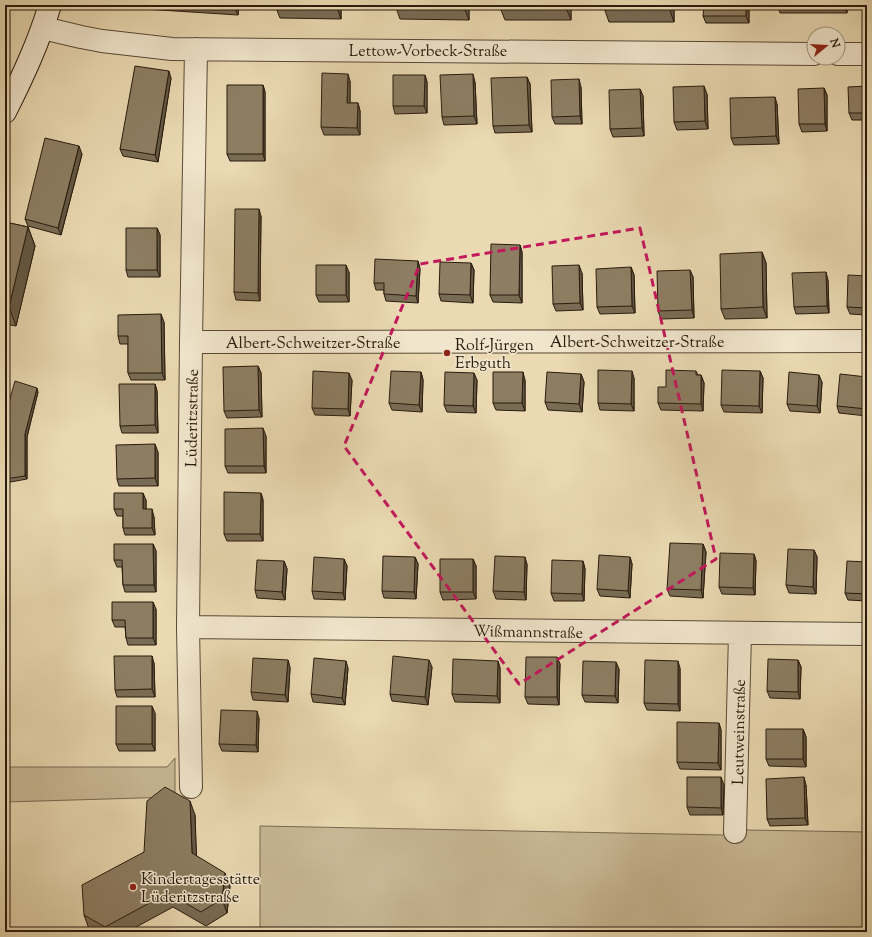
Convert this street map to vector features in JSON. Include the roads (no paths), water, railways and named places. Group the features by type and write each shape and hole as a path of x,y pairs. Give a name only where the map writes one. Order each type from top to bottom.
{"street":[{"path":"5,112 29,62 43,28 50,5"},
{"name":"Lettow-Vorbeck-Straße","path":"43,28 102,41 172,49 806,54"},
{"name":"Lüderitzstraße","path":"191,788 188,627 196,49"},
{"path":"846,54 867,54"},
{"name":"Albert-Schweitzer-Straße","path":"192,342 867,341"},
{"name":"Wißmannstraße","path":"188,627 867,634"},
{"name":"Leutweinstraße","path":"735,832 740,633"}],"place":[{"name":"Rolf-Jürgen Erbguth","path":"447,353"},
{"name":"Kindertagesstätte Lüderitzstraße","path":"133,887"}]}
